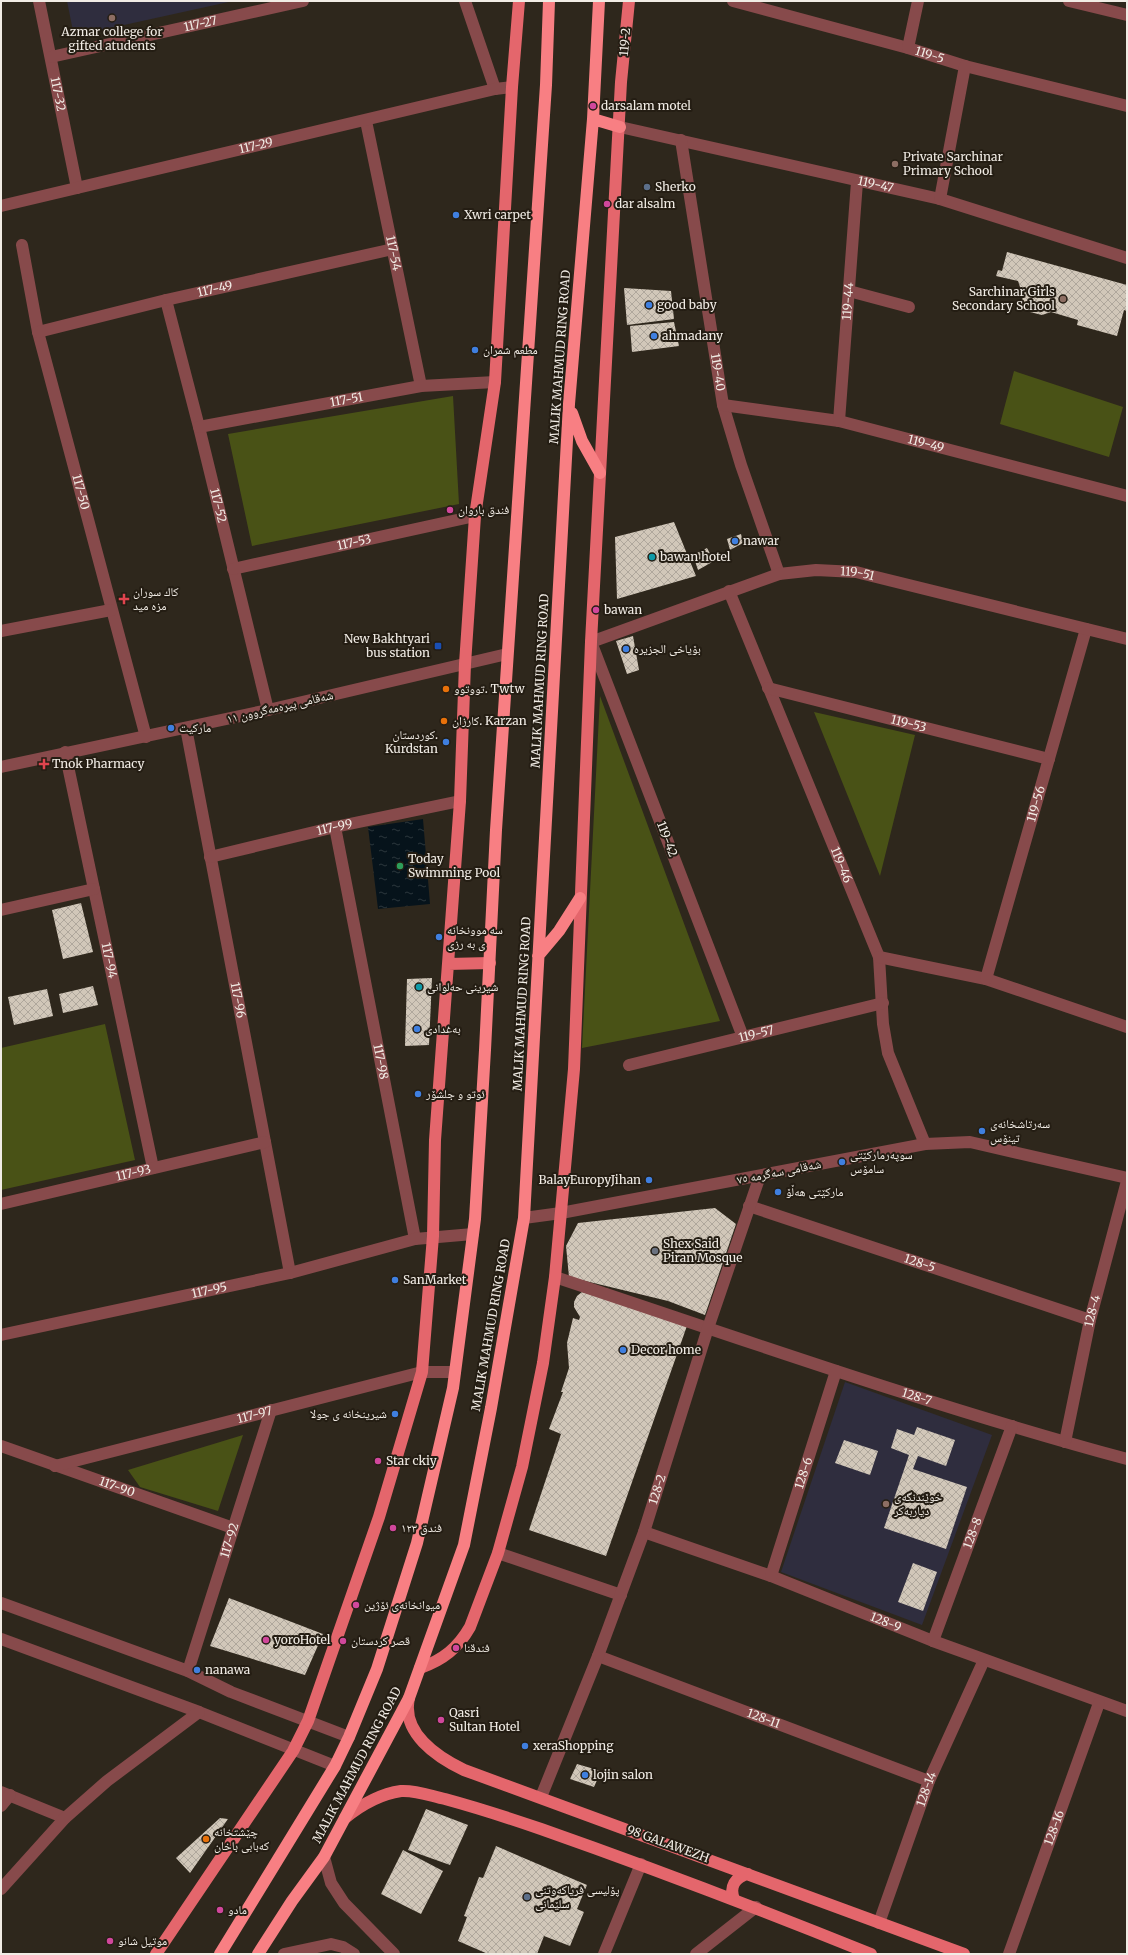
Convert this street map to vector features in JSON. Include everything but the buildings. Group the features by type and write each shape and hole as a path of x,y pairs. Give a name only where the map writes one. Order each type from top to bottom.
{"highway":[{"name":"MALIK MAHMUD RING ROAD","path":"220,1954 335,1766 349,1737 377,1669 417,1543 453,1388 472,1234 490,963 496,830 546,85 549,1"},
{"name":"MALIK MAHMUD RING ROAD","path":"258,1954 292,1901 324,1857 410,1698 464,1545 491,1408 524,1218 570,404 593,119 599,1"},
{"path":"593,119 620,128"},
{"path":"570,404 582,440 600,473"},
{"path":"538,956 559,931 580,898"}],"main road":[{"path":"156,1954 293,1751 308,1722 379,1517 422,1372 433,1236 435,1140 460,801 465,664 475,516 494,382 512,87 519,1"},
{"name":"119-2","path":"420,1668 445,1656 464,1636 470,1627 498,1553 522,1467 543,1363 555,1277 574,1069 591,642 620,128 621,82 629,1"},
{"path":"448,964 490,963"},
{"name":"98 GALAWEZH","path":"410,1698 408,1715 421,1740 434,1752 464,1770 541,1797 964,1954"},
{"path":"345,1818 370,1801 386,1795 401,1791 417,1792 490,1811 641,1864 756,1907 871,1954"},
{"path":"734,1899 732,1894 734,1883 737,1878 748,1874"}],"street":[{"name":"117-32","path":"39,1 77,188"},
{"name":"117-27","path":"51,57 303,1"},
{"path":"465,1 495,89"},
{"name":"119-5","path":"733,1 908,48 965,66 1127,106"},
{"path":"908,48 918,1"},
{"path":"1069,1 1127,15"},
{"path":"940,199 965,66"},
{"name":"117-29","path":"1,206 366,121 495,89 512,87"},
{"name":"117-54","path":"366,121 421,386"},
{"name":"119-47","path":"620,128 681,140 858,182 940,199 1127,258"},
{"name":"119-40","path":"681,140 723,406 741,465 779,574"},
{"name":"119-44","path":"839,420 858,182"},
{"name":"117-50","path":"22,245 38,332 146,737"},
{"name":"117-49","path":"38,332 166,300 393,249"},
{"path":"849,291 909,307"},
{"name":"117-52","path":"166,300 200,427 268,710"},
{"name":"117-51","path":"200,427 421,386 494,382"},
{"name":"119-49","path":"723,406 839,420 1127,496"},
{"name":"117-53","path":"233,569 475,516"},
{"name":"119-51","path":"591,642 779,574 816,570 856,572 1127,639"},
{"name":"119-46","path":"728,592 879,957 883,1024 888,1053 925,1144"},
{"path":"1,631 111,610"},
{"name":"119-56","path":"986,979 1086,629"},
{"name":"119-42","path":"591,642 743,1037"},
{"name":"شەقامی پیرەمەگروون ١١","path":"1,767 65,752 146,737 268,710 508,654"},
{"name":"119-53","path":"768,688 1049,758"},
{"name":"117-96","path":"186,728 290,1273"},
{"name":"117-94","path":"65,752 153,1168"},
{"name":"117-99","path":"210,857 335,827 460,801"},
{"name":"117-98","path":"335,827 415,1239"},
{"path":"1,910 94,889"},
{"path":"879,957 986,979 1127,1027"},
{"name":"119-57","path":"629,1064 882,1003"},
{"name":"117-93","path":"1,1204 265,1142"},
{"name":"شەقامی سەگرمە ٧٥","path":"524,1218 561,1213 925,1144 970,1142 1127,1178"},
{"name":"128-2","path":"541,1797 622,1595 644,1532 708,1328 760,1176"},
{"name":"128-4","path":"1065,1442 1090,1320 1127,1181"},
{"name":"128-5","path":"749,1206 1090,1320"},
{"path":"415,1239 433,1236 472,1234"},
{"name":"117-95","path":"1,1335 290,1273 415,1239"},
{"name":"128-7","path":"555,1277 836,1370 1012,1426 1127,1459"},
{"name":"128-6","path":"771,1576 836,1370"},
{"name":"117-97","path":"55,1466 422,1372 455,1372"},
{"name":"117-92","path":"188,1672 271,1410"},
{"name":"128-8","path":"933,1640 1012,1426"},
{"name":"117-90","path":"1,1446 233,1528"},
{"name":"128-9","path":"644,1532 771,1576 984,1660 1127,1711"},
{"path":"498,1553 622,1595"},
{"path":"1,1603 188,1672 231,1692 349,1737"},
{"path":"1,1639 199,1712 293,1751 335,1766"},
{"name":"128-11","path":"598,1656 929,1781"},
{"name":"128-14","path":"879,1923 929,1781 984,1660"},
{"name":"128-16","path":"1009,1954 1099,1702"},
{"path":"1,1889 65,1818 107,1781 199,1712"},
{"path":"1,1806 6,1794 65,1818"},
{"path":"324,1857 331,1883 344,1903 394,1954"},
{"path":"604,1954 641,1864"},
{"path":"696,1954 756,1907"},
{"path":"284,1954 331,1944 343,1947 354,1954"}],"shaded area":[{"name":"Azmar college for gifted atudents","path":"67,1 233,1 74,36"},
{"name":"خوێندنگەی دیاربەکر","path":"845,1382 992,1435 922,1625 781,1572"}],"green space":[{"path":"1014,371 1123,407 1109,457 1000,424"},
{"path":"453,396 459,504 252,546 228,434"},
{"path":"600,696 720,1021 582,1048"},
{"path":"814,712 915,735 880,876"},
{"path":"105,1024 135,1160 1,1190 1,1048"},
{"path":"243,1435 218,1511 140,1487 128,1470"}],"water":[{"name":"Today Swimming Pool","path":"423,819 430,904 378,909 368,827"}],"place":[{"name":"Azmar college for gifted atudents","path":"112,18"},
{"name":"darsalam motel","path":"593,106"},
{"name":"Private Sarchinar Primary School","path":"895,164"},
{"name":"Sherko","path":"647,187"},
{"name":"dar alsalm","path":"607,204"},
{"name":"Xwri carpet","path":"456,215"},
{"name":"Sarchinar Girls Secondary School","path":"1063,299"},
{"name":"good baby","path":"649,305"},
{"name":"ahmadany","path":"654,336"},
{"name":"مطعم شمران","path":"475,350"},
{"name":"فندق باروان","path":"450,510"},
{"name":"nawar","path":"735,541"},
{"name":"bawan hotel","path":"652,557"},
{"name":"كاك سوران مزه ميد","path":"124,599"},
{"name":"bawan","path":"596,610"},
{"name":"New Bakhtyari bus station","path":"438,646"},
{"name":"بۆیاخی الجزیرە","path":"626,649"},
{"name":"تووتوو. Twtw","path":"446,689"},
{"name":"کارزان. Karzan","path":"444,721"},
{"name":"ماركيت","path":"171,728"},
{"name":"کوردستان. Kurdstan","path":"446,742"},
{"name":"Tnok Pharmacy","path":"44,764"},
{"name":"Today Swimming Pool","path":"400,866"},
{"name":"سه موونخانه ی به رزی","path":"439,937"},
{"name":"شیرینی ‌حەلوانی","path":"419,987"},
{"name":"بەغدادی","path":"417,1029"},
{"name":"ئوتو و جلشۆر","path":"418,1094"},
{"name":"سەرتاشخانەی تینۆس","path":"982,1131"},
{"name":"سوپەرمارکێتی سامۆس","path":"842,1162"},
{"name":"BalayEuropyJihan","path":"649,1180"},
{"name":"مارکێتی هەڵۆ","path":"778,1192"},
{"name":"Shex Said Piran Mosque","path":"655,1251"},
{"name":"SanMarket","path":"395,1280"},
{"name":"Decor home","path":"623,1350"},
{"name":"شیرینخانه ی جولا","path":"395,1414"},
{"name":"Star ckiy","path":"378,1461"},
{"name":"خوێندنگەی دیاربەکر","path":"886,1504"},
{"name":"فندق ١٢٣","path":"393,1528"},
{"name":"میوانخانەی ئۆژین","path":"356,1605"},
{"name":"yoroHotel","path":"266,1640"},
{"name":"قصر كردستان","path":"343,1641"},
{"name":"فندقنا","path":"456,1648"},
{"name":"nanawa","path":"197,1670"},
{"name":"Qasri Sultan Hotel","path":"441,1720"},
{"name":"xeraShopping","path":"525,1746"},
{"name":"lojin salon","path":"585,1775"},
{"name":"چێشتخانە کەبابی باخان","path":"206,1839"},
{"name":"پۆلیسی فریاکەوتنی سلێمانی","path":"527,1897"},
{"name":"مادو","path":"220,1910"},
{"name":"موتيل شانو","path":"110,1941"}]}
